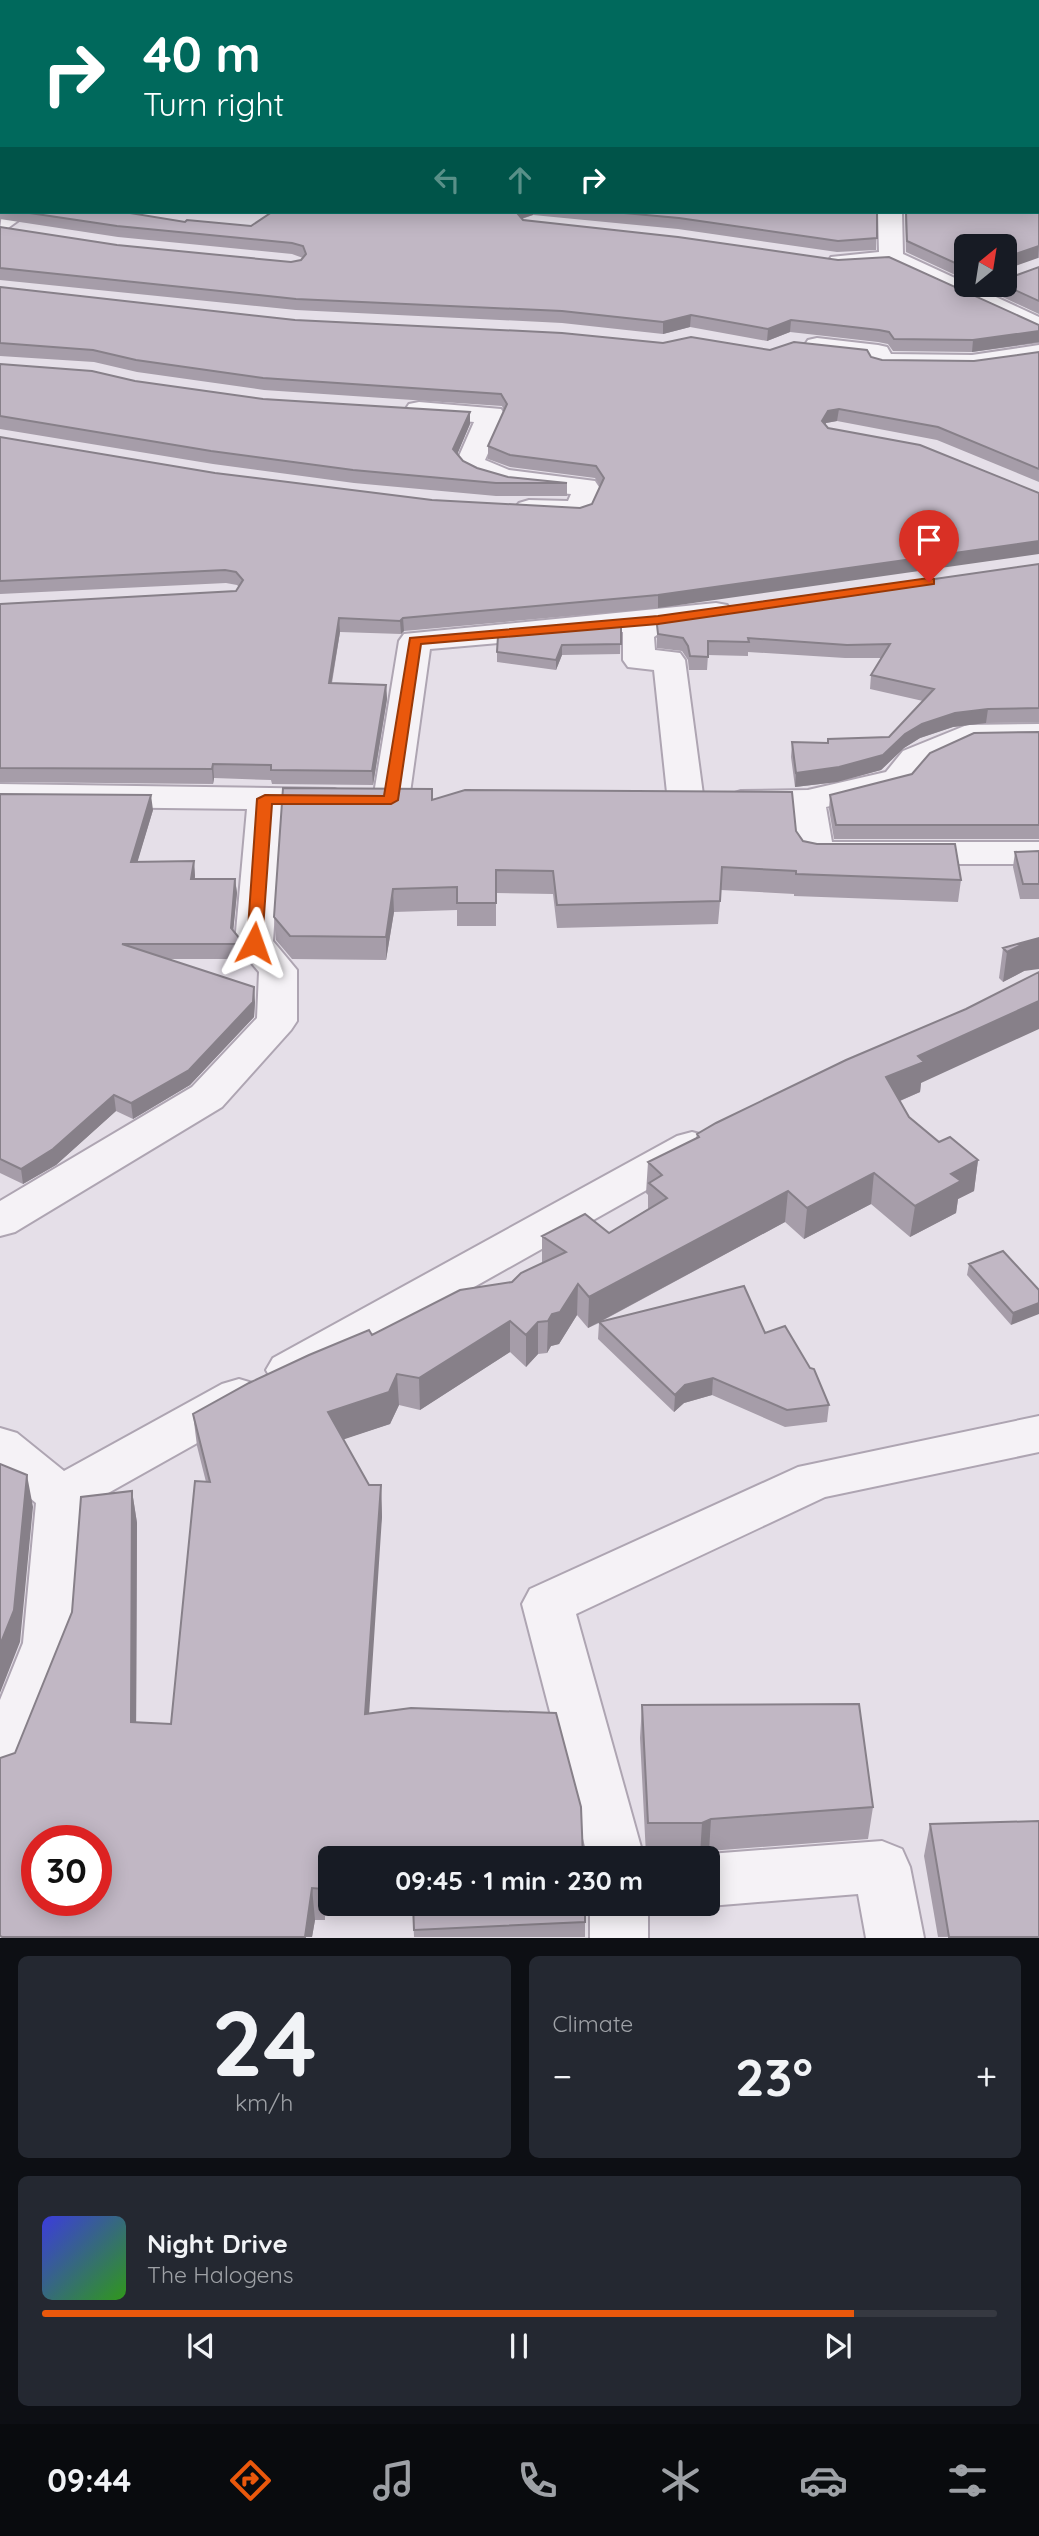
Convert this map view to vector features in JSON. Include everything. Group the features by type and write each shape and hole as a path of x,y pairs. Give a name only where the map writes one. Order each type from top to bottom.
{"street":[{"path":"890,214 891,258"},
{"path":"0,225 24,222"},
{"path":"823,260 836,262 891,258 954,280"},
{"path":"995,298 1039,327"},
{"path":"790,343 878,353 881,362 972,363 1039,353"},
{"path":"397,408 491,415 470,463 481,472 585,486 587,490 579,510 504,508"},
{"path":"0,794 404,800 415,641 658,620 751,608"},
{"path":"658,620 638,634 639,660 669,660 673,802 808,801 898,779 915,758 967,735 1039,734"},
{"path":"0,1221 207,1097 277,1021 278,970 254,943 265,799"},
{"path":"808,801 815,853 1039,853"},
{"path":"61,1496 733,1125"},
{"path":"613,1846 548,1604 815,1480 1039,1434"},
{"path":"0,1446 61,1496"},
{"path":"0,1767 49,1643 61,1496"},
{"path":"720,1879 882,1867 895,1937"},
{"path":"619,1937 620,1916"}],"building":[{"path":"36,214 136,214 185,222 187,220 251,226 269,214 518,214 523,220 678,237 838,260 889,257 954,286 954,298 979,298 1039,325 1039,331 973,340 894,339 889,332 879,330 791,320 768,329 691,315 663,322 562,311 296,299 0,268 0,227 117,245 291,262 301,260 306,254 303,246 117,226"},
{"path":"635,214 877,214 877,238 838,241"},
{"path":"906,214 1039,214 1039,246 1017,254 1017,234 954,234 954,263 907,241"},
{"path":"1039,267 1039,301 1017,291 1017,275"},
{"path":"0,287 295,320 562,333 663,343 691,337 770,350 794,342 867,350 871,357 882,360 974,361 1039,352 1039,469 938,427 839,409 828,411 822,421 828,428 920,445 1039,493 1039,541 658,595 403,618 400,621 339,618 329,683 386,685 372,771 271,770 271,765 213,764 212,769 0,768 0,604 236,591 243,580 236,572 225,570 0,581 0,437 215,473 432,500 580,508 592,504 604,478 596,466 510,455 488,446 507,404 501,394 263,378 136,360 93,350 0,343"},
{"path":"0,364 92,371 135,381 263,399 470,412 453,449 463,461 508,477 567,483 496,483 353,470 211,451 0,416"},
{"path":"1039,564 1039,708 955,713 922,724 905,734 883,755 839,767 796,773 792,742 828,743 828,739 889,737 934,689 871,675 890,644 847,645 748,638 749,642 708,641 708,657 690,656 683,638 658,634 657,625 669,617"},
{"path":"621,625 621,644 562,645 556,660 497,652 498,636"},
{"path":"1039,732 1039,825 836,825 830,795 912,774 930,753 974,733"},
{"path":"283,788 432,789 432,800 465,790 792,792 796,831 803,841 817,844 955,844 961,880 796,874 796,871 722,867 720,901 557,905 553,871 496,870 496,903 457,903 457,887 393,889 386,937 290,936 274,917"},
{"path":"0,794 151,795 131,862 194,861 191,879 235,879 231,928 244,944 122,944 254,987 253,1002 189,1070 131,1103 114,1095 53,1149 21,1169 0,1159"},
{"path":"1039,851 1039,884 1023,884 1015,852"},
{"path":"1039,938 1007,952 1003,948"},
{"path":"1039,972 1039,1001 918,1056 924,1062 886,1077 909,1117 939,1142 950,1137 978,1160 951,1174 961,1181 915,1206 874,1173 807,1208 788,1191 589,1297 578,1284 560,1312 552,1314 548,1321 538,1322 526,1335 510,1321 419,1378 397,1374 389,1392 328,1412 369,1485 381,1485 365,1714 411,1708 556,1713 581,1807 583,1846 318,1846 318,1889 312,1888 305,1937 0,1936 0,1758 15,1753 72,1612 81,1497 132,1491 131,1722 171,1724 195,1481 210,1482 193,1414 249,1383 309,1355 369,1330 372,1335 460,1290 512,1282 521,1273 566,1252 542,1236 585,1214 609,1233 667,1198 649,1183 662,1175 648,1162 699,1137 697,1134 716,1123 846,1060 966,1009"},
{"path":"1003,1251 1039,1290 1039,1303 1013,1313 969,1264"},
{"path":"744,1286 765,1333 785,1326 810,1368 814,1369 829,1405 787,1410 713,1378 685,1385 675,1395 599,1322"},
{"path":"0,1464 27,1475 14,1610 0,1645"},
{"path":"859,1704 873,1807 711,1819 702,1823 648,1823 642,1705"},
{"path":"1039,1821 1039,1937 949,1937 930,1824"},
{"path":"413,1916 585,1916 585,1922 414,1930"}],"route":[{"path":"254,943 265,799 391,800 415,641 658,620 929,582"}]}
